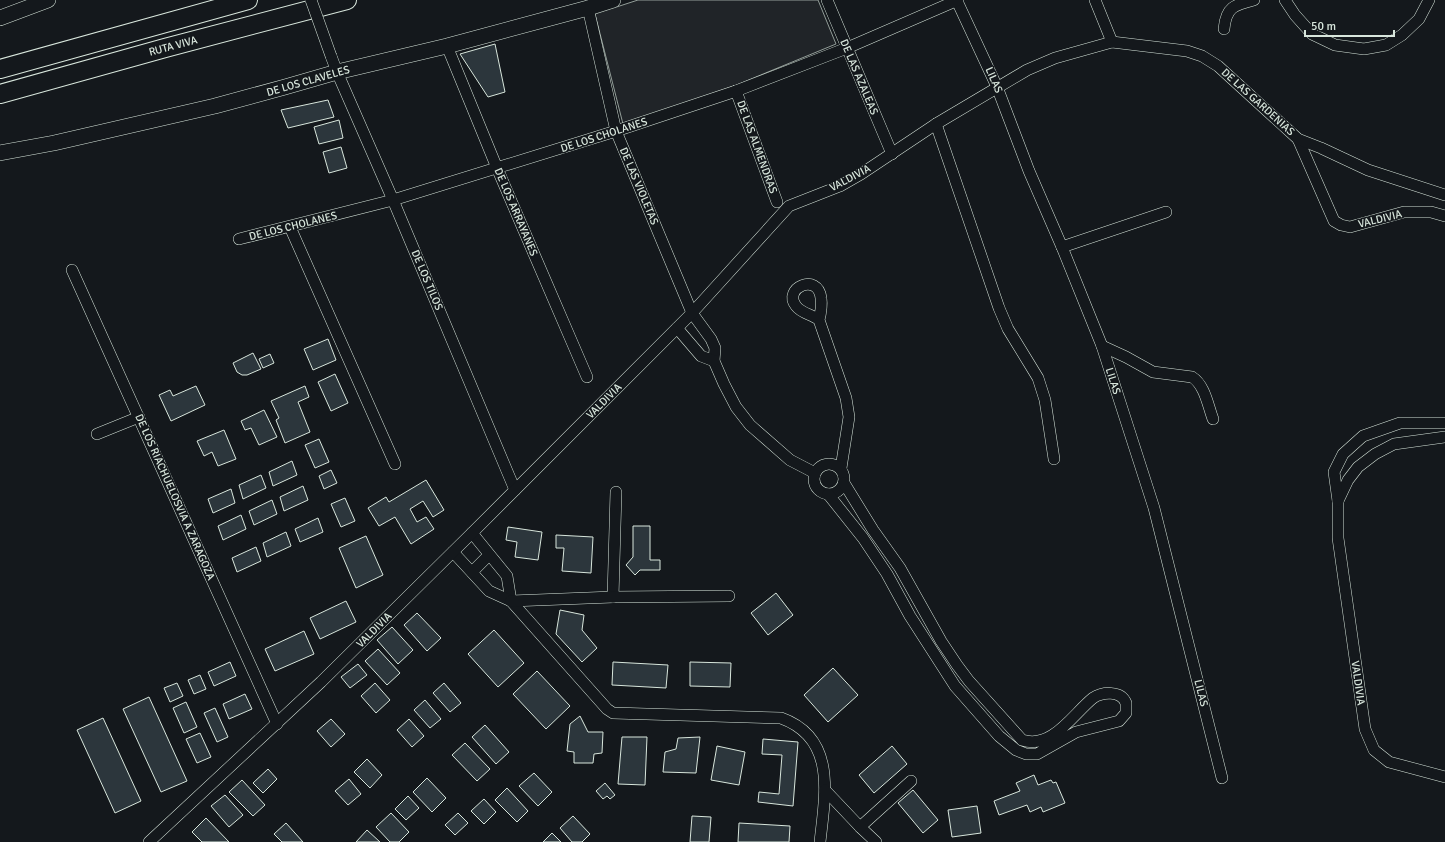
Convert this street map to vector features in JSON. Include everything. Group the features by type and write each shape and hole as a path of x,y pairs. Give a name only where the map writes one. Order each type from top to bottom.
{"highway":[{"path":"0,69 248,0"},
{"name":"RUTA VIVA","path":"0,94 165,48 347,0"}],"main road":[{"path":"0,18 48,0"},
{"name":"DE LOS CLAVELES","path":"0,153 54,143 215,106 336,72 447,46 613,0"}],"street":[{"name":"DE LOS TILOS","path":"312,0 336,72 393,200 515,490"},
{"name":"DE LAS AZALEAS","path":"827,0 892,154"},
{"name":"DE LOS CHOLANES","path":"238,239 393,200 616,131 736,91 847,48 958,0"},
{"name":"LILAS","path":"958,0 997,87 1029,171 1102,346 1154,508 1222,778"},
{"path":"1094,0 1112,42"},
{"path":"1224,29 1225,17 1228,12 1238,5 1254,0"},
{"path":"1285,0 1294,15 1312,34 1335,45 1364,48 1386,44 1402,35 1419,19 1429,0"},
{"name":"DE LAS VIOLETAS","path":"588,8 616,131 692,313 711,339 715,348 714,361 724,384 736,407 750,425 790,460 815,473"},
{"name":"VALDIVIA","path":"149,842 277,724 453,552 692,313 789,206 840,186 861,174 936,124 1027,70 1055,58 1112,42"},
{"name":"DE LAS GARDENIAS","path":"1112,42 1187,52 1202,56 1218,66 1298,139 1368,170 1445,194"},
{"name":"DE LOS ARRAYANES","path":"447,46 497,168 587,377"},
{"name":"DE LAS ALMENDRAS","path":"736,91 777,202"},
{"path":"936,124 999,308 1008,329 1038,378 1045,400 1054,459"},
{"name":"VALDIVIA","path":"1298,139 1334,220 1341,225 1350,227 1404,212 1431,212 1445,216"},
{"path":"1062,248 1166,212"},
{"path":"290,227 395,464"},
{"name":"DE LOS RIACHUELOSVIA A ZARAGOZA","path":"72,270 277,724"},
{"path":"819,320 846,398 849,417 840,468"},
{"path":"677,328 701,356 714,361"},
{"path":"1102,346 1126,357 1152,372 1192,377 1199,382 1213,419"},
{"path":"97,434 139,417"},
{"path":"1338,501 1334,472 1343,454 1363,436 1400,423 1445,423"},
{"path":"1338,501 1348,480 1358,467 1374,454 1394,444 1445,437"},
{"path":"831,463 840,468 845,476 841,489 835,493 828,494 821,492 816,487 814,480 815,473 822,465 831,463"},
{"path":"828,494 863,538 887,574 910,616 955,686 999,736 1016,750 1026,754 1037,754 1076,732 1119,721 1126,713 1126,703 1121,697 1103,693 1093,698 1079,713 1049,737 1038,742 1030,743 1022,740 969,681 941,641 900,568 869,524 844,483"},
{"path":"613,597 616,492"},
{"name":"VALDIVIA","path":"1338,501 1338,538 1365,730 1374,750 1389,762 1445,777"},
{"path":"472,533 507,576 511,601"},
{"path":"453,552 489,591 511,601 610,712 620,714 781,718 793,722 802,728 816,746 823,763 825,790 820,842"},
{"path":"472,572 489,555"},
{"path":"511,601 613,597 729,596"},
{"path":"860,827 911,781"},
{"path":"825,790 876,842"}],"shaded area":[{"path":"638,0 818,0 836,44 734,86 623,124 595,14"}],"building":[{"path":"495,44 505,92 488,97 460,54"},
{"path":"328,100 334,117 288,128 281,110"},
{"path":"339,120 343,138 319,144 314,127"},
{"path":"341,147 347,168 329,173 323,152"},
{"path":"328,339 336,360 313,370 304,349"},
{"path":"253,353 261,369 247,375 242,375 237,372 233,363"},
{"path":"270,354 274,363 263,368 259,359"},
{"path":"335,374 348,403 331,411 318,382"},
{"path":"196,386 205,405 171,421 159,395 170,390 173,396"},
{"path":"305,386 309,397 298,402 310,432 285,443 276,420 279,418 271,401"},
{"path":"264,410 277,437 259,445 251,428 245,430 241,421"},
{"path":"224,430 236,459 218,466 212,452 204,456 197,441"},
{"path":"319,439 329,462 315,468 305,445"},
{"path":"292,461 297,475 273,486 269,472"},
{"path":"331,470 337,483 324,489 319,476"},
{"path":"261,475 266,488 243,499 239,485"},
{"path":"426,480 444,510 433,517 423,501 410,509 417,522 426,517 434,529 411,544 395,517 379,526 368,508 386,497 389,502"},
{"path":"303,486 308,500 284,511 280,497"},
{"path":"231,489 235,503 213,513 208,499"},
{"path":"345,498 355,521 341,527 331,504"},
{"path":"272,500 277,514 254,525 249,511"},
{"path":"241,515 246,529 223,540 218,526"},
{"path":"318,518 323,532 300,542 295,529"},
{"path":"633,526 650,526 650,560 660,560 660,570 640,570 635,575 626,565 633,557"},
{"path":"508,527 542,532 538,560 515,557 517,542 506,540"},
{"path":"286,532 291,546 267,557 263,543"},
{"path":"556,535 593,537 591,573 562,571 564,548 556,548"},
{"path":"366,536 383,575 356,588 339,548"},
{"path":"256,547 261,561 237,572 232,558"},
{"path":"776,593 793,615 768,635 751,613"},
{"path":"346,601 356,622 320,639 310,618"},
{"path":"560,610 584,615 582,630 597,648 582,662 556,634"},
{"path":"417,613 441,638 427,651 404,625"},
{"path":"392,627 413,650 398,664 377,640"},
{"path":"494,630 524,663 498,687 468,654"},
{"path":"304,631 314,654 275,671 265,649"},
{"path":"378,649 400,673 387,685 365,661"},
{"path":"230,662 236,676 214,686 208,672"},
{"path":"613,662 668,665 666,688 612,685"},
{"path":"690,662 731,663 730,687 690,686"},
{"path":"358,664 367,675 350,688 341,677"},
{"path":"833,668 858,695 828,722 804,695"},
{"path":"537,671 570,706 546,729 513,694"},
{"path":"200,675 206,689 194,694 188,680"},
{"path":"177,683 183,696 170,702 164,688"},
{"path":"375,683 390,700 376,713 361,696"},
{"path":"444,683 461,703 450,712 433,693"},
{"path":"245,694 252,709 229,719 223,704"},
{"path":"149,697 187,781 161,792 123,709"},
{"path":"425,700 441,719 430,728 414,710"},
{"path":"186,702 197,727 184,733 173,708"},
{"path":"215,708 228,737 217,742 204,713"},
{"path":"580,716 588,732 603,732 602,753 594,754 593,763 574,763 574,752 567,751 570,724"},
{"path":"103,718 141,801 115,813 77,730"},
{"path":"331,719 345,734 331,747 317,731"},
{"path":"409,719 424,736 412,747 397,730"},
{"path":"485,725 509,752 496,764 472,737"},
{"path":"200,733 211,757 197,763 186,739"},
{"path":"622,737 647,737 645,785 618,784"},
{"path":"700,737 696,773 663,772 665,752 676,749 678,738"},
{"path":"763,739 798,742 793,806 758,802 759,792 779,794 782,755 762,754"},
{"path":"465,743 490,769 477,781 452,755"},
{"path":"717,746 745,752 739,785 711,780"},
{"path":"892,746 907,764 874,793 859,775"},
{"path":"367,759 382,775 370,788 354,772"},
{"path":"268,769 277,779 263,793 253,783"},
{"path":"534,773 552,792 538,806 519,786"},
{"path":"1034,775 1038,785 1051,780 1053,783 1056,782 1065,803 1043,812 1041,807 1030,812 1027,805 999,815 994,801 1020,791 1016,783"},
{"path":"427,778 446,798 432,812 413,792"},
{"path":"349,779 361,794 348,805 335,791"},
{"path":"242,780 265,805 253,816 229,792"},
{"path":"605,783 615,795 610,799 607,796 603,799 596,791"},
{"path":"507,788 528,811 517,822 495,800"},
{"path":"913,790 938,820 923,833 898,803"},
{"path":"225,795 243,815 229,827 211,806"},
{"path":"408,796 419,808 406,820 395,809"},
{"path":"484,799 496,812 484,824 471,811"},
{"path":"977,806 981,833 952,837 948,810"},
{"path":"391,813 409,832 399,842 390,842 376,827"},
{"path":"458,813 468,823 455,835 445,825"},
{"path":"573,816 590,834 582,842 572,842 560,828"},
{"path":"692,816 711,817 709,842 690,842"},
{"path":"206,818 229,842 202,842 192,832"},
{"path":"286,823 303,842 282,842 274,834"},
{"path":"739,823 790,826 789,842 738,842"},
{"path":"367,830 380,842 356,842"},
{"path":"552,833 561,842 543,842"}]}
